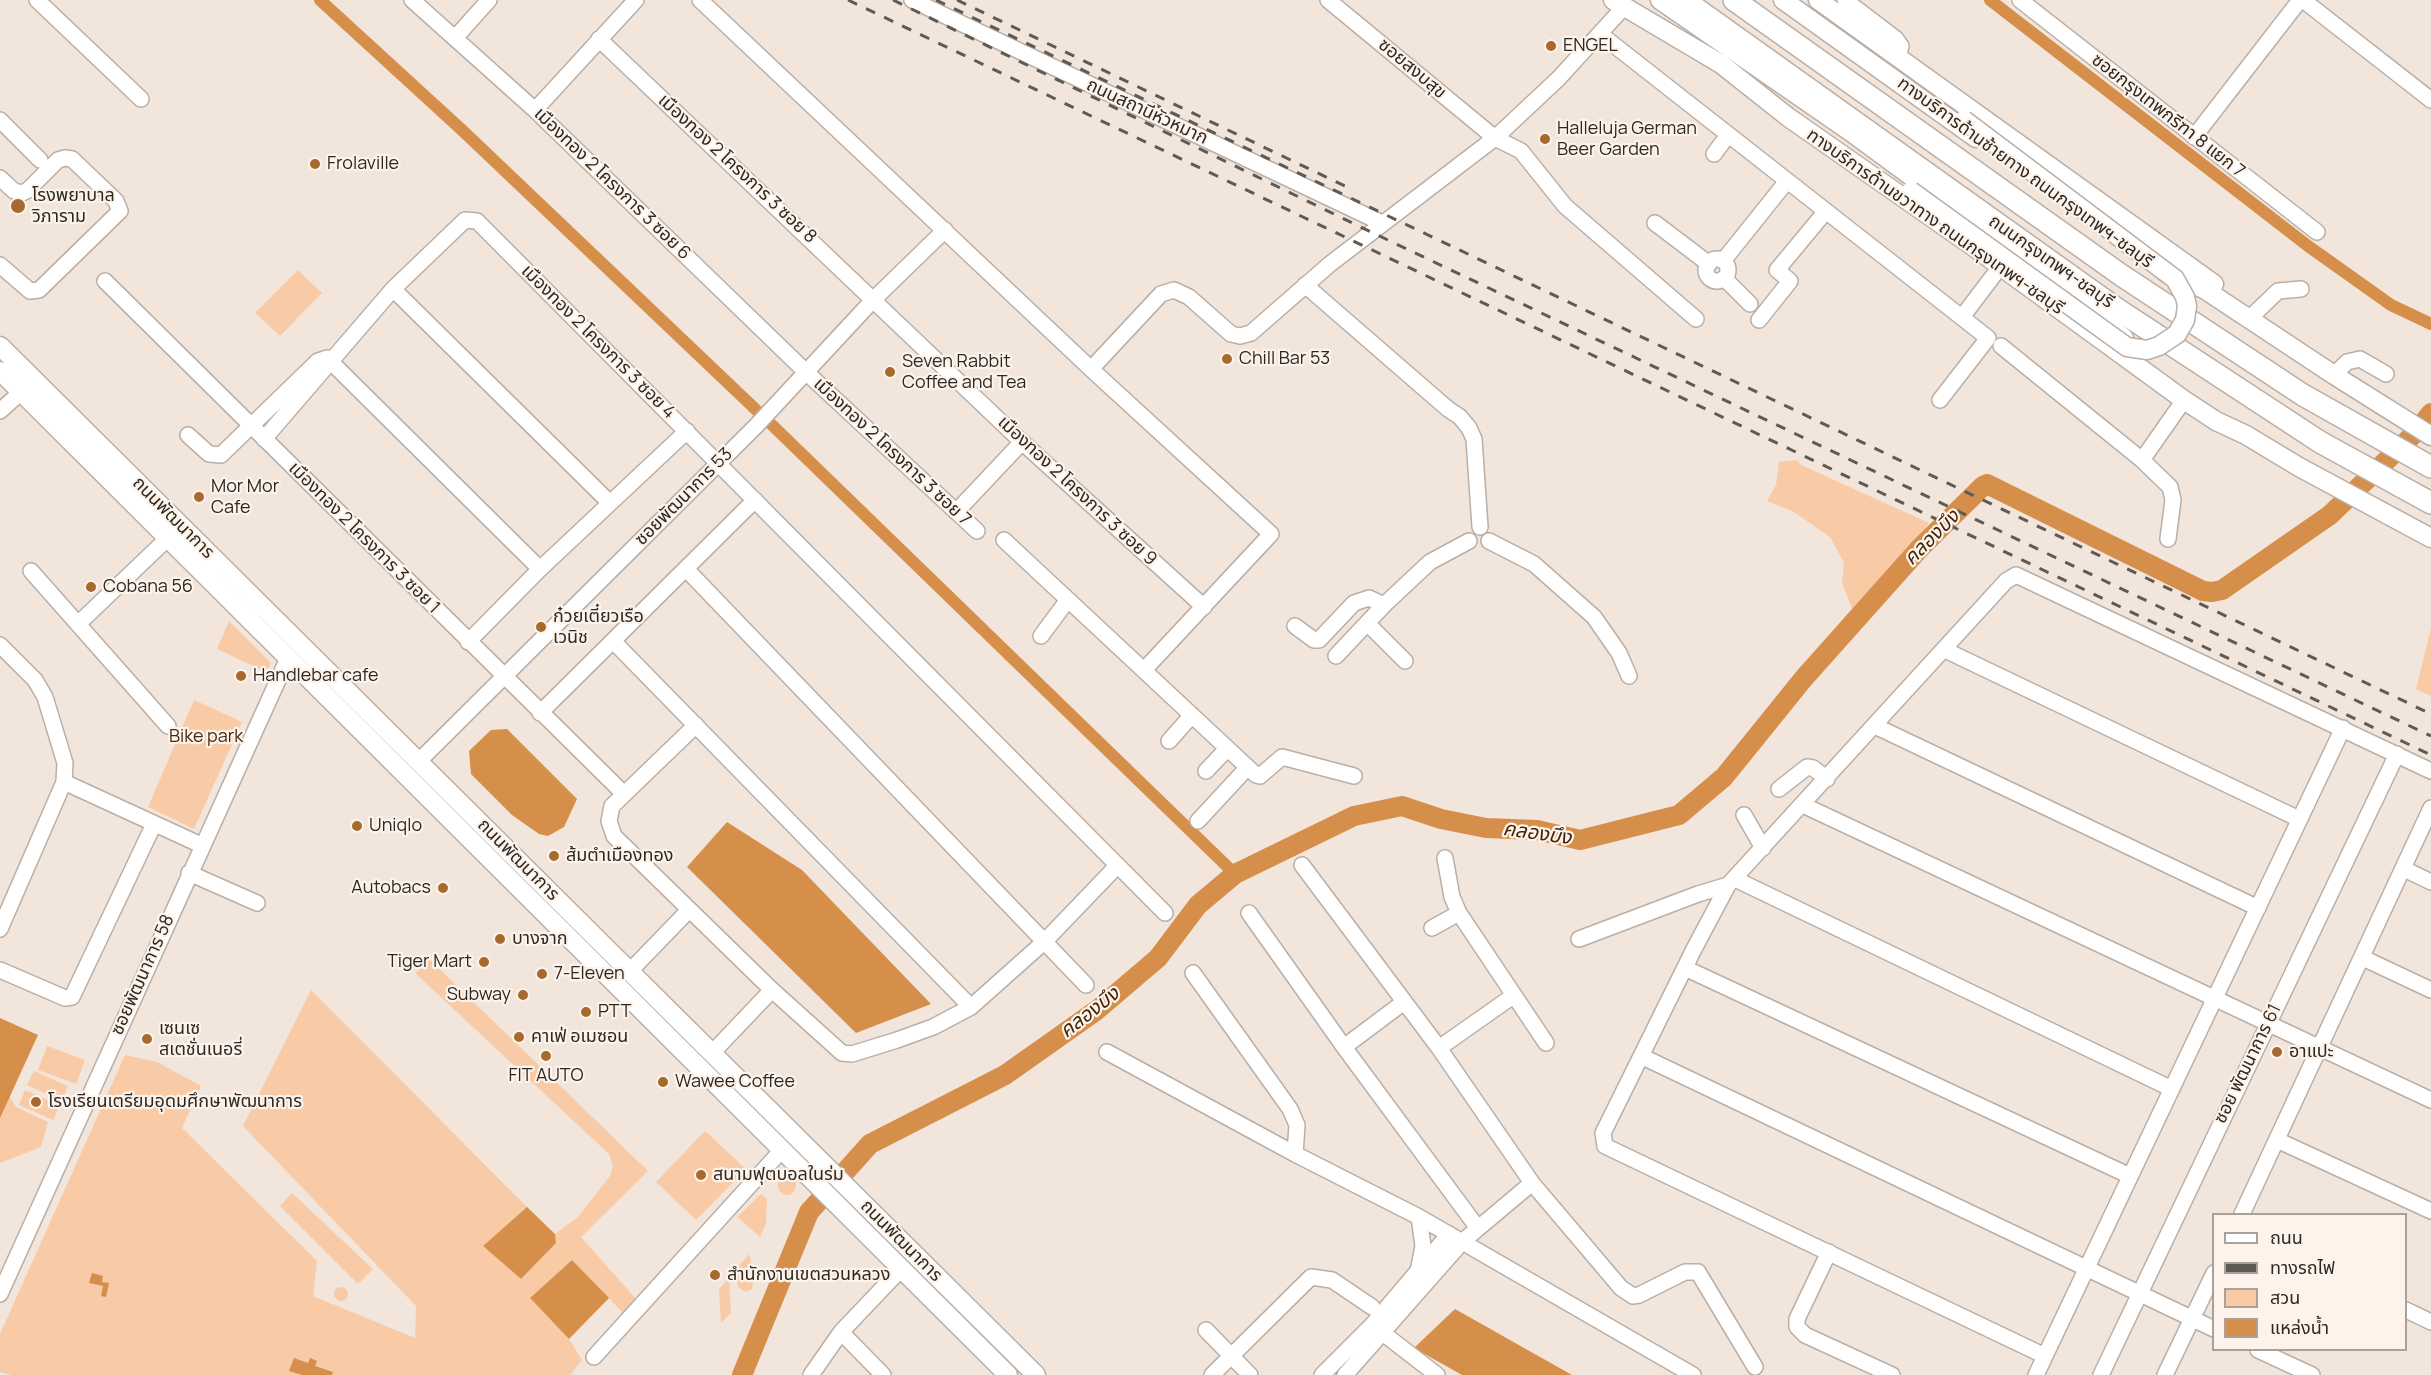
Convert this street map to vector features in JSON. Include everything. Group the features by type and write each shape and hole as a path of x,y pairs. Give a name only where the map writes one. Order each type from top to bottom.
{"highway":[{"name":"ถนนกรุงเทพฯ-ชลบุรี","path":"1684,0 2117,309 2320,442 2427,501"},
{"name":"ถนนกรุงเทพฯ-ชลบุรี","path":"1734,0 2121,275 2347,421 2431,467"}],"main road":[{"name":"ทางบริการด้านขวาทาง ถนนกรุงเทพฯ-ชลบุรี","path":"1660,0 1752,61 2075,297 2110,324 2146,362 2220,411 2246,435"},
{"name":"ทางบริการด้านซ้ายทาง ถนนกรุงเทพฯ-ชลบุรี","path":"1783,0 2163,272 2195,284 2431,435"},
{"name":"ทางบริการด้านขวาทาง ถนนกรุงเทพฯ-ชลบุรี","path":"1622,2 1721,63 1788,117 2184,400 2216,421 2246,435 2375,510 2431,538"},
{"name":"ทางบริการด้านซ้ายทาง ถนนกรุงเทพฯ-ชลบุรี","path":"1821,2 2254,314 2274,334"},
{"path":"1721,63 1819,124 2127,347 2147,350 2159,346 2177,334 2185,320 2187,306 2186,297 2175,279 1864,44 1821,2"},
{"name":"ถนนพัฒนาการ","path":"0,346 1036,1375"},
{"name":"ถนนพัฒนาการ","path":"0,371 1008,1375"},
{"path":"288,658 302,645"},
{"path":"410,780 419,761"},
{"path":"657,1027 672,1013"}],"street":[{"path":"37,0 141,99"},
{"name":"เมืองทอง 2 โครงการ 3 ซอย 6","path":"412,0 535,110 807,373"},
{"path":"455,38 489,0"},
{"path":"535,110 636,0"},
{"path":"700,0 1091,369 1271,534 1144,670"},
{"name":"ถนนสถานีหัวหมาก","path":"912,0 1382,223"},
{"name":"ซอยสงบสุข","path":"1328,0 1495,138 1521,151 1570,212 1696,319"},
{"path":"1845,0 1896,39 1901,46 1898,57"},
{"name":"ซอยกรุงเทพกรีฑา 8 แยก 7","path":"2020,0 2317,232"},
{"path":"2194,137 2302,0 2431,99"},
{"path":"1091,369 1161,294 1174,290 1189,297 1231,334 1240,336 1251,333 1305,285 1382,223 1495,138 1558,80 1600,34 1622,2"},
{"path":"1600,34 1988,338 1940,400"},
{"name":"เมืองทอง 2 โครงการ 3 ซอย 8","path":"599,39 874,299"},
{"path":"0,120 40,160"},
{"path":"1714,154 1728,135"},
{"path":"0,178 14,191 22,193 28,190 58,160 72,159 116,201 120,212 39,290 30,291 0,265"},
{"path":"1750,304 1724,278 1711,279 1706,272 1786,181"},
{"path":"1759,320 1791,281 1777,270 1826,211"},
{"name":"เมืองทอง 2 โครงการ 3 ซอย 4","path":"393,289 465,220 477,221 1165,913"},
{"path":"1655,223 1716,262"},
{"name":"ซอยพัฒนาการ 53","path":"419,761 756,426 874,299 945,230"},
{"path":"1962,317 2000,267"},
{"name":"เมืองทอง 2 โครงการ 3 ซอย 1","path":"105,281 623,794"},
{"path":"1305,285 1448,409 1461,417 1469,428 1474,439 1480,527"},
{"path":"264,439 393,289 609,502"},
{"path":"2254,314 2278,291 2301,290"},
{"name":"เมืองทอง 2 โครงการ 3 ซอย 9","path":"874,299 1022,442 1204,607"},
{"path":"2001,346 2142,460 2170,487 2174,500 2168,539"},
{"path":"188,435 214,456 221,455 324,357 332,362 540,568"},
{"path":"2334,375 2347,362 2360,359 2386,374"},
{"name":"เมืองทอง 2 โครงการ 3 ซอย 7","path":"807,373 977,531"},
{"path":"0,411 21,392"},
{"path":"2142,460 2184,400"},
{"path":"468,642 540,568 687,431"},
{"path":"956,512 1022,442"},
{"path":"540,713 687,570 755,500"},
{"path":"1336,656 1384,605 1430,562 1469,541 1472,529 1480,527 1488,532 1489,541"},
{"path":"78,624 168,538"},
{"path":"1004,540 1247,768 1260,776 1278,758 1290,757 1354,776"},
{"path":"1469,541 1477,548 1489,541"},
{"path":"1489,541 1534,564 1594,617 1619,653 1629,676"},
{"path":"687,570 1086,986"},
{"path":"31,571 168,726"},
{"path":"2045,1356 1605,1146 1603,1133 1643,1057 1685,968 1732,882 2006,581 2016,576 2022,576 2431,771"},
{"path":"1295,626 1314,640 1319,640 1354,603 1369,598 1384,605"},
{"path":"1041,636 1067,601"},
{"path":"1367,623 1405,661"},
{"path":"614,642 971,1007"},
{"path":"0,645 35,680 45,697 65,764 64,782 0,929"},
{"path":"1944,650 2299,819"},
{"name":"ซอยพัฒนาการ 58","path":"0,1294 201,845 288,658"},
{"path":"1169,741 1192,715"},
{"path":"696,725 612,806 609,821 614,836 772,990 842,1053 852,1054 933,1027 971,1007 1044,942 1117,866"},
{"path":"1875,726 2258,908"},
{"path":"2036,1375 2343,728"},
{"path":"1206,771 1227,749"},
{"name":"ซอย พัฒนาการ 61","path":"2101,1375 2397,754"},
{"path":"1779,789 1807,767 1813,768 1827,779"},
{"path":"1198,821 1247,768"},
{"path":"64,782 201,845"},
{"path":"1803,805 2431,1100"},
{"path":"2243,1213 2431,808"},
{"path":"1744,815 1763,848"},
{"path":"0,969 65,998 72,997 154,824"},
{"path":"1444,858 1452,897 1459,913 1546,1043"},
{"path":"1302,865 1439,1048 1532,1183 1627,1293 1639,1295 1685,1272 1698,1272 1755,1367"},
{"path":"2404,869 2431,882"},
{"path":"189,873 257,903"},
{"path":"1579,939 1732,882 2172,1089"},
{"path":"0,894 10,907"},
{"path":"630,971 689,910"},
{"path":"1249,913 1344,1047 1477,1227"},
{"path":"1432,928 1459,913"},
{"path":"2363,958 2431,990"},
{"path":"1685,968 2130,1176"},
{"path":"1193,973 1290,1108 1297,1125 1295,1155"},
{"path":"712,1053 772,990"},
{"path":"1439,1048 1513,996"},
{"path":"1344,1047 1404,1002"},
{"path":"1107,1052 1295,1155 1419,1217 1693,1375"},
{"path":"1643,1057 2212,1328"},
{"path":"2277,1140 2431,1211"},
{"path":"594,1357 781,1151"},
{"path":"1347,1374 1419,1267 1456,1238 1477,1227 1532,1183"},
{"path":"1419,1217 1423,1246 1419,1267"},
{"path":"1322,1375 1377,1329 1456,1238"},
{"path":"1829,1252 1797,1319 1797,1327 1805,1335 1892,1375"},
{"path":"811,1375 841,1332 901,1269"},
{"path":"1212,1375 1311,1277 1332,1280 1372,1307"},
{"path":"2165,1375 2212,1277"},
{"path":"2407,1310 2431,1322"},
{"path":"1377,1329 1437,1375"},
{"path":"1206,1330 1250,1375"},
{"path":"841,1332 884,1375"},
{"path":"2260,1351 2312,1375"}],"green space":[{"path":"298,270 322,293 280,336 255,313"},
{"path":"1797,460 1801,465 1929,523 1856,619 1842,583 1844,563 1830,537 1794,512 1767,501 1776,485 1779,462"},
{"path":"229,621 271,663 266,672 217,649"},
{"path":"2431,628 2431,696 2416,689"},
{"name":"Bike park","path":"194,700 242,722 194,829 148,807"},
{"path":"425,955 648,1171 581,1237 637,1300 624,1314 572,1260 530,1298 569,1339 582,1360 570,1375 12,1375 0,1372 0,1334 125,1055 157,1062 201,1086 182,1128 317,1261 313,1296 415,1338 416,1306 243,1126 311,990 527,1207 483,1246 521,1279 556,1243 555,1234 579,1216 610,1176 613,1166 609,1154 416,974"},
{"path":"47,1046 85,1060 76,1084 38,1070"},
{"path":"34,1071 68,1086 62,1101 27,1085"},
{"path":"25,1090 60,1105 53,1120 19,1105"},
{"path":"9,1096 16,1107 48,1122 41,1147 0,1163 0,1116"},
{"name":"สนามฟุตบอลในร่ม","path":"705,1131 746,1169 696,1220 656,1182"},
{"path":"783,1177 791,1177 796,1182 794,1193 783,1195 778,1190 778,1182"},
{"path":"292,1193 373,1269 358,1284 280,1206"},
{"path":"761,1194 767,1199 766,1223 760,1237 737,1217"},
{"path":"749,1254 754,1275 752,1289 746,1292 738,1287 735,1271"},
{"path":"729,1278 731,1313 721,1323 719,1289"},
{"path":"341,1287 346,1289 348,1294 346,1299 341,1301 336,1299 334,1294 336,1289"}],"water":[{"path":"507,729 577,799 564,827 548,836 539,834 512,815 471,774 469,751 491,730"},
{"path":"727,822 802,870 931,1004 856,1033 687,867"},
{"path":"0,1018 38,1035 0,1118"},
{"path":"527,1207 555,1234 556,1243 521,1279 483,1246"},
{"path":"572,1260 609,1298 569,1339 530,1298"},
{"path":"92,1273 103,1276 102,1282 109,1283 106,1297 101,1296 103,1286 89,1283"},
{"path":"1455,1309 1572,1375 1462,1375 1414,1348"},
{"path":"294,1358 308,1363 310,1358 317,1361 315,1366 333,1372 332,1375 302,1375 289,1371"}],"waterway":[{"path":"320,0 463,131 771,424 1235,874"},
{"path":"1990,0 2308,246 2391,305 2431,324"},
{"name":"คลองบึง","path":"742,1375 809,1212 870,1144 1005,1075 1097,1010 1158,958 1198,905 1235,874 1354,816 1402,806 1441,819 1486,828 1537,830 1580,840 1679,815 1724,777 1804,678 1920,548 1983,486 1987,484 2203,591 2212,592 2222,590 2330,515 2415,433 2431,413"}],"railway":[{"path":"848,0 2431,755"},
{"path":"893,0 1371,232 2431,736"},
{"path":"936,0 2431,714"},
{"path":"957,0 1349,188"}],"place":[{"name":"ENGEL","path":"1551,46"},
{"name":"Halleluja German Beer Garden","path":"1545,139"},
{"name":"Frolaville","path":"315,164"},
{"name":"โรงพยาบาล วิภาราม","path":"18,206"},
{"name":"Chill Bar 53","path":"1227,359"},
{"name":"Seven Rabbit Coffee and Tea","path":"890,372"},
{"name":"Mor Mor Cafe","path":"199,497"},
{"name":"Cobana 56","path":"91,587"},
{"name":"ก๋วยเตี๋ยวเรือ เวนิช","path":"541,627"},
{"name":"Handlebar cafe","path":"241,676"},
{"name":"Uniqlo","path":"357,826"},
{"name":"ส้มตำเมืองทอง","path":"554,856"},
{"name":"Autobacs","path":"443,888"},
{"name":"บางจาก","path":"500,939"},
{"name":"Tiger Mart","path":"484,962"},
{"name":"7-Eleven","path":"542,974"},
{"name":"Subway","path":"523,995"},
{"name":"PTT","path":"586,1012"},
{"name":"คาเฟ่ อเมซอน","path":"519,1037"},
{"name":"เซนเซ สเตชั่นเนอรี่","path":"147,1039"},
{"name":"อาแปะ","path":"2277,1052"},
{"name":"FIT AUTO","path":"546,1056"},
{"name":"Wawee Coffee","path":"663,1082"},
{"name":"โรงเรียนเตรียมอุดมศึกษาพัฒนาการ","path":"36,1102"},
{"name":"สนามฟุตบอลในร่ม","path":"701,1175"},
{"name":"สำนักงานเขตสวนหลวง","path":"715,1275"}]}
